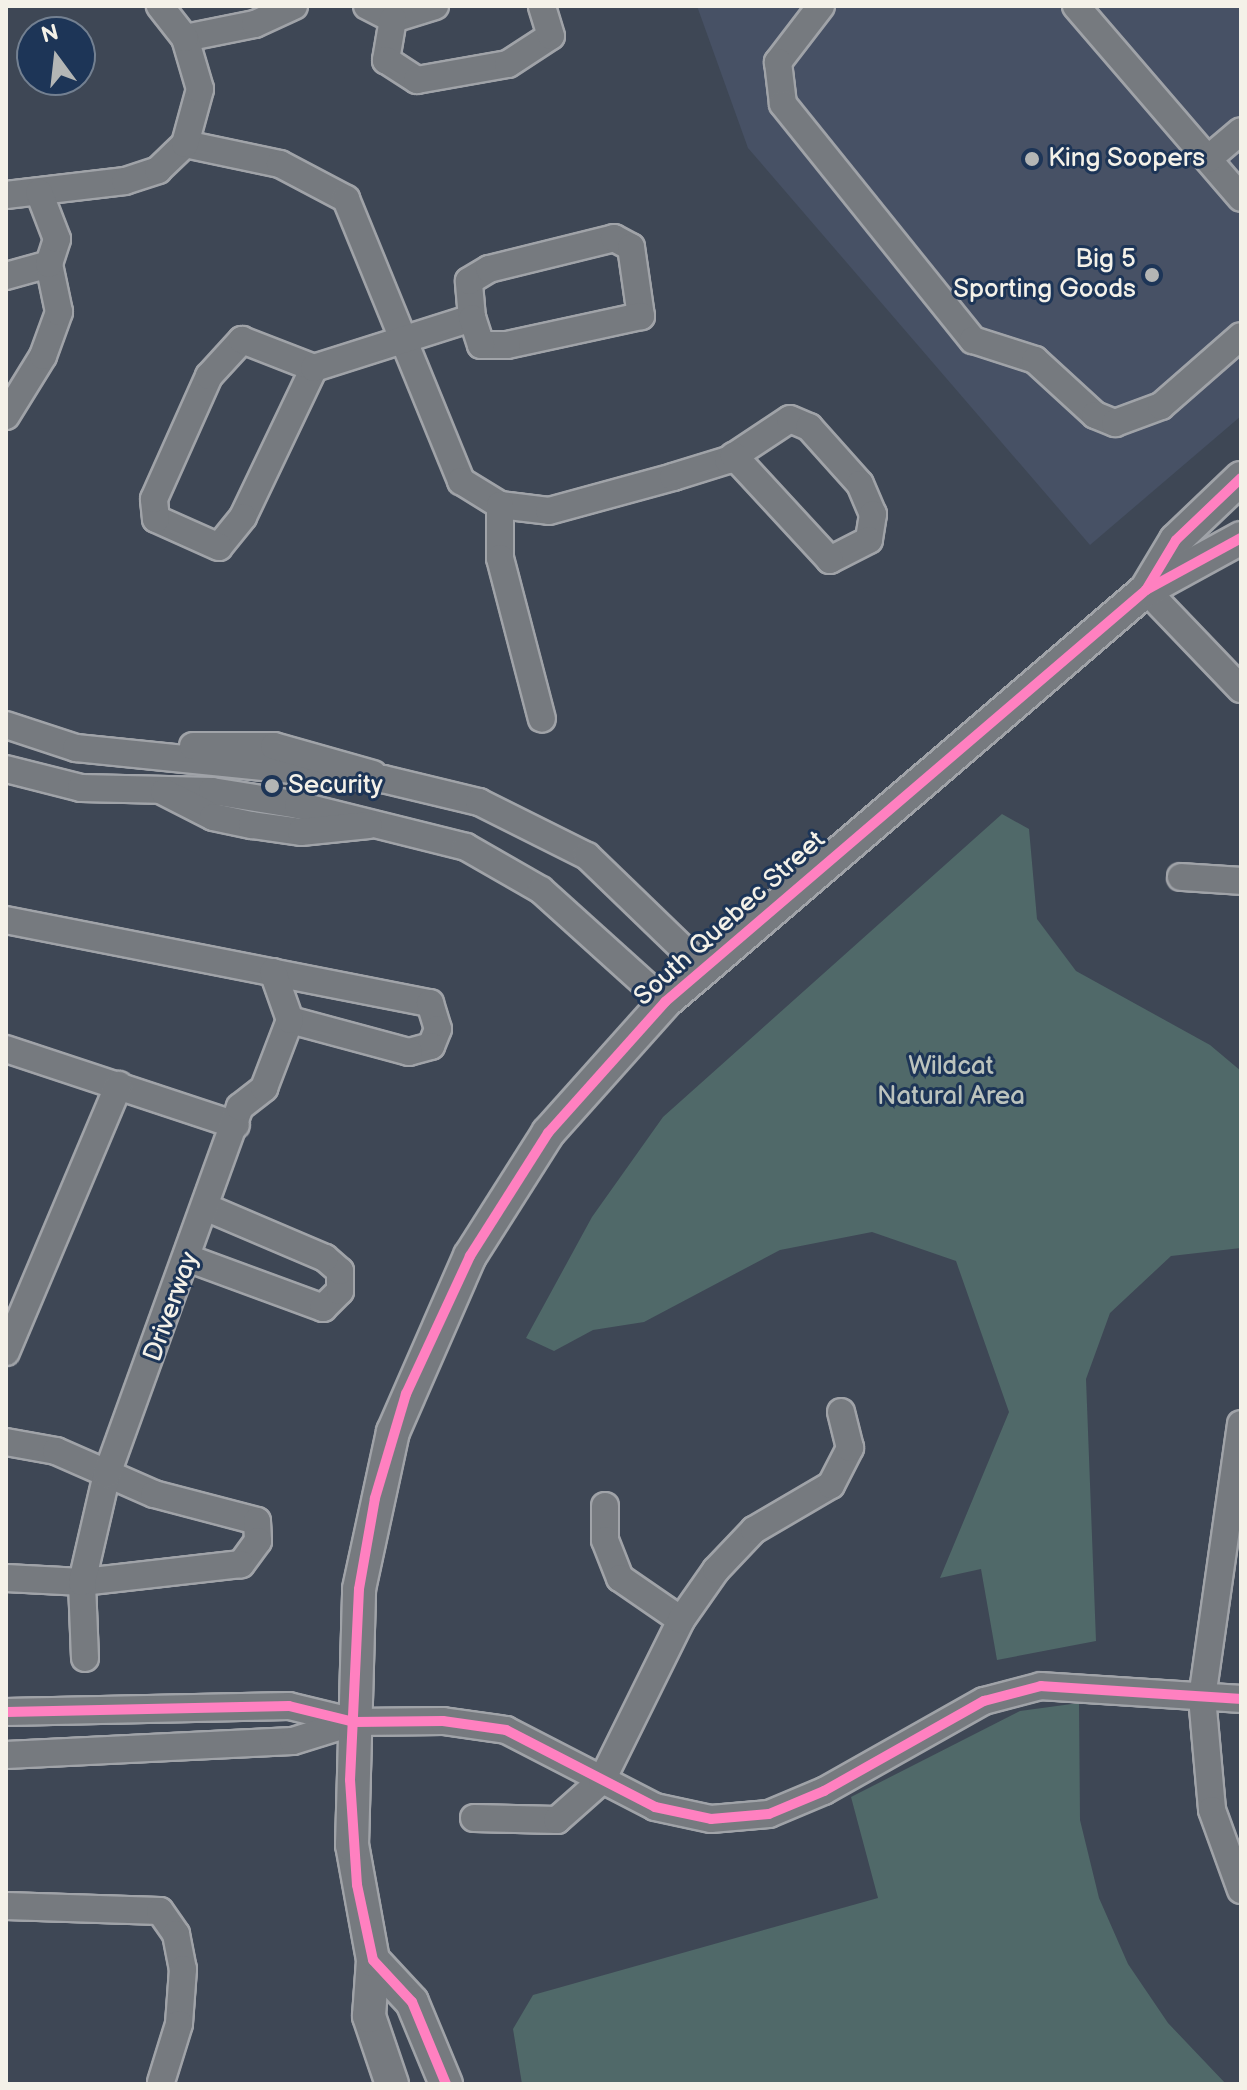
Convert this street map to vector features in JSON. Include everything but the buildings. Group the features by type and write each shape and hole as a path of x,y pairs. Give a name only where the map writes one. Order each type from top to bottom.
{"main road":[{"name":"South Quebec Street","path":"1146,590 1176,540 1241,478"},
{"name":"South Quebec Street","path":"392,2084 369,2016 373,1960 352,1845 354,1722 366,1543 391,1439 427,1343 522,1168 582,1089 665,1002 703,968 1146,590 1241,538"},
{"path":"373,1960 412,2002 446,2084"}],"street":[{"path":"6,195 125,181 158,170 185,144 200,89 185,38 160,6"},
{"path":"185,38 255,24 294,6"},
{"path":"367,6 393,19 435,6"},
{"path":"393,19 386,60 417,80 508,64 551,36 542,6"},
{"path":"821,6 778,62 783,104 804,140 973,340 1035,360 1095,415 1115,423 1161,406 1241,336"},
{"path":"1086,10 1241,198"},
{"path":"1208,159 1241,131"},
{"path":"185,144 280,164 346,199 461,481 500,505 549,511 734,456 770,426 790,419 809,427 860,484 873,514 869,540 830,560 734,456"},
{"path":"6,416 43,356 59,312 49,264 57,239 39,192"},
{"path":"614,238 631,247 644,298 641,316 494,345 481,345 472,318 469,281 489,269 614,238"},
{"path":"6,276 49,264"},
{"path":"314,368 243,517 219,547 156,519 154,499 209,376 242,340 314,368 472,318"},
{"path":"500,505 500,558 542,719"},
{"path":"1146,590 1241,689"},
{"path":"6,725 76,748 158,751 383,779 479,802 558,836 618,880 703,968"},
{"path":"6,769 81,788 158,789 213,817 252,825 301,832 376,823 466,847 517,874 665,1002"},
{"path":"1181,877 1241,881"},
{"path":"6,920 273,972 430,1003 438,1029 431,1046 409,1052 290,1020 273,972"},
{"name":"Driverway","path":"85,1658 82,1582 107,1474 190,1259 240,1107 264,1088 290,1020"},
{"path":"6,1049 236,1125"},
{"path":"6,1352 119,1085"},
{"path":"190,1259 323,1308 340,1291 340,1271 325,1258 208,1208"},
{"path":"474,1818 557,1820 602,1780 681,1620 754,1530 831,1485 850,1448 841,1412"},
{"path":"1241,1424 1202,1697 1212,1810 1241,1890"},
{"path":"6,1442 56,1451 107,1474 257,1521 258,1541 241,1564 82,1582 6,1578"},
{"path":"605,1506 605,1540 620,1578 681,1620"},
{"path":"6,1712 289,1706 354,1722 443,1721 506,1730 655,1807 697,1816 769,1814 984,1701 1041,1686 1241,1699"},
{"path":"6,1755 291,1741 354,1722"},
{"path":"6,1906 160,1911 176,1934 183,1969 179,2024 161,2082"}],"shaded area":[{"path":"697,6 1241,6 1241,416 1090,545 748,148"}],"green space":[{"name":"Wildcat Natural Area","path":"1002,814 1029,829 1037,919 1076,971 1210,1045 1241,1071 1241,1248 1171,1256 1110,1313 1086,1379 1096,1641 997,1660 981,1569 940,1578 1009,1412 956,1261 872,1232 780,1250 644,1322 593,1330 554,1351 526,1338 592,1217 663,1117"},
{"path":"1079,1703 1080,1820 1099,1898 1128,1964 1168,2023 1226,2084 522,2084 513,2029 533,1995 878,1898 851,1797 1020,1711"}],"cycle path":[{"path":"1146,590 1176,540 1241,478"},
{"path":"446,2084 412,2002 373,1960 357,1885 350,1780 359,1589 375,1498 406,1394 470,1256 548,1133 665,1002 1146,590 1241,538"},
{"path":"6,1712 289,1706 354,1722 443,1721 506,1730 655,1807 711,1819 769,1814 824,1791 984,1701 1041,1686 1241,1699"}],"place":[{"name":"King Soopers","path":"1032,159"},
{"name":"Big 5 Sporting Goods","path":"1152,275"},
{"name":"Security","path":"272,786"}]}
